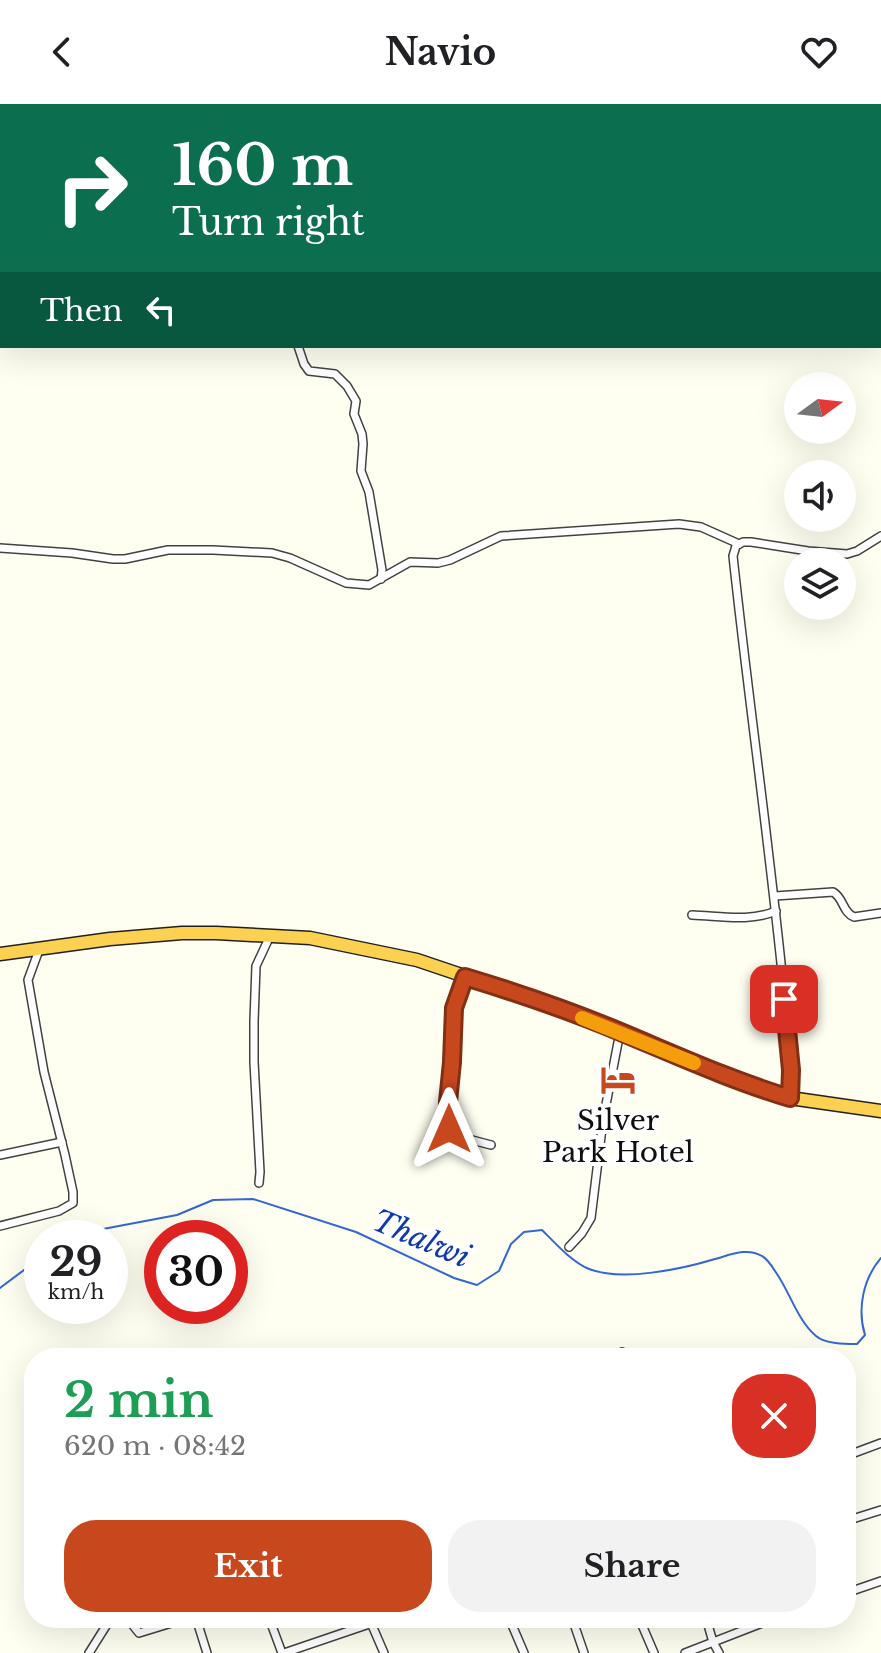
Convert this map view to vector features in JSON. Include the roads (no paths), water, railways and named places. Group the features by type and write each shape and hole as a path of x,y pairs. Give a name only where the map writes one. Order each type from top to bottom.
{"highway":[{"path":"0,954 182,933 310,938 417,960 511,991 790,1098 881,1111"}],"street":[{"path":"299,348 309,371 335,374 356,401 354,414 362,434 361,471 369,492 381,579"},
{"path":"0,548 113,559 168,550 272,553 358,586 369,585 410,562 450,560 501,536 679,524 701,527 739,544 758,542 847,554 881,536"},
{"path":"739,544 733,556 775,896 790,1055 790,1098"},
{"path":"775,896 833,892 854,917 881,913"},
{"path":"692,915 752,918 776,911"},
{"path":"259,1183 254,1049 256,966 270,936"},
{"path":"0,1226 45,1215 73,1203 62,1142 44,1072 28,980 39,950"},
{"path":"465,977 454,1008 448,1127 453,1135 491,1145"},
{"path":"569,1247 591,1218 603,1120 620,1032"},
{"path":"0,1155 62,1142"},
{"path":"856,1452 881,1443"},
{"path":"856,1518 881,1510"},
{"path":"856,1590 881,1581"},
{"path":"89,1653 105,1628"},
{"path":"135,1628 139,1633 155,1628"},
{"path":"199,1628 207,1653"},
{"path":"273,1628 283,1653 355,1628"},
{"path":"373,1628 384,1653"},
{"path":"513,1628 524,1653"},
{"path":"575,1628 584,1653"},
{"path":"643,1628 654,1653"},
{"path":"709,1628 719,1653"},
{"path":"685,1653 749,1628"},
{"path":"311,1643 314,1653"}],"waterway":[{"name":"Thalwi","path":"128,1224 177,1215 213,1200 253,1199 356,1232 454,1278 477,1285 499,1271 511,1244 524,1232 542,1230 583,1266 603,1273 635,1274 669,1270 750,1252 762,1256 770,1264 804,1323 816,1336 847,1344 857,1344 865,1335 863,1295 870,1275 881,1258"},
{"name":"Thalwi","path":"0,1288 24,1270"}],"place":[{"name":"Silver Park Hotel","path":"618,1080"}]}
